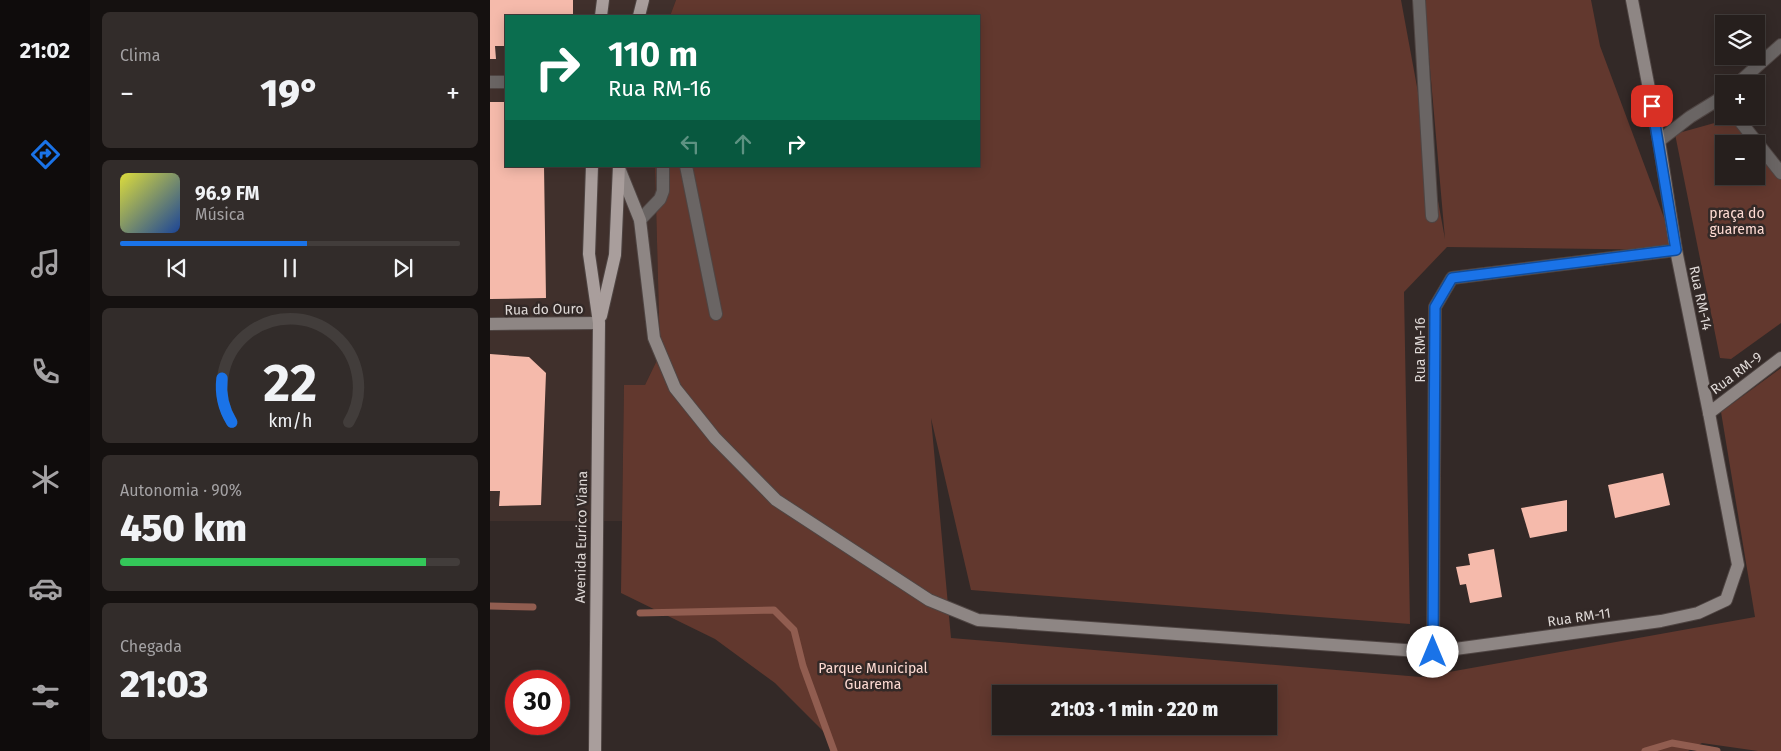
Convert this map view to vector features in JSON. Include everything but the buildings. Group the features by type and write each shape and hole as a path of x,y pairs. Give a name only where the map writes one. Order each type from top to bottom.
{"main road":[{"path":"601,15 603,0"},
{"path":"639,15 643,0"},
{"name":"Avenida Eurico Viana","path":"592,167 589,254 599,323 595,577 596,722 594,751"},
{"name":"Avenida Eurico Viana","path":"599,323 614,255 619,167"}],"street":[{"path":"1419,0 1432,216"},
{"name":"Rua RM-14","path":"1632,0 1676,250 1738,565 1726,600"},
{"path":"1747,75 1781,45"},
{"path":"490,82 505,82"},
{"path":"1658,141 1690,117 1715,103"},
{"path":"1743,125 1781,173"},
{"name":"Rua RM-11","path":"619,167 640,220 654,338 675,388 715,438 776,500 928,600 978,620 1433,652 1661,621 1698,613 1726,600"},
{"path":"640,220 660,199 663,191 663,167"},
{"path":"686,167 716,314"},
{"name":"Rua RM-16","path":"1433,652 1435,307 1452,278 1676,250"},
{"name":"Rua do Ouro","path":"490,324 599,323"},
{"name":"Rua RM-9","path":"1709,413 1781,358"}],"shaded area":[{"path":"490,0 676,0 670,15 505,15 505,167 655,167 660,354 645,385 624,385 622,521 490,521"}],"green space":[{"name":"Parque Municipal Guarema","path":"676,0 1401,0 1445,239 1424,0 1591,0 1600,46 1676,250 1447,247 1404,292 1410,624 971,590 931,418 951,638 1421,677 1755,617 1721,412 1781,368 1781,751 1758,751 1702,743 1688,751 835,751 827,735 775,683 715,639 621,593 624,385 645,385 660,354 655,167 980,167 980,15 670,15"},
{"name":"praça do guarema","path":"1715,123 1715,125 1742,125 1750,135 1715,135 1715,185 1765,185 1765,153 1781,173 1781,323 1731,359 1720,358 1675,134"}],"waterway":[{"path":"490,606 533,607"},
{"path":"640,613 774,610 794,630 803,666 834,751"},
{"path":"1645,751 1672,743 1717,751"}],"route":[{"path":"1433,652 1435,307 1452,278 1676,250 1652,106"}]}
